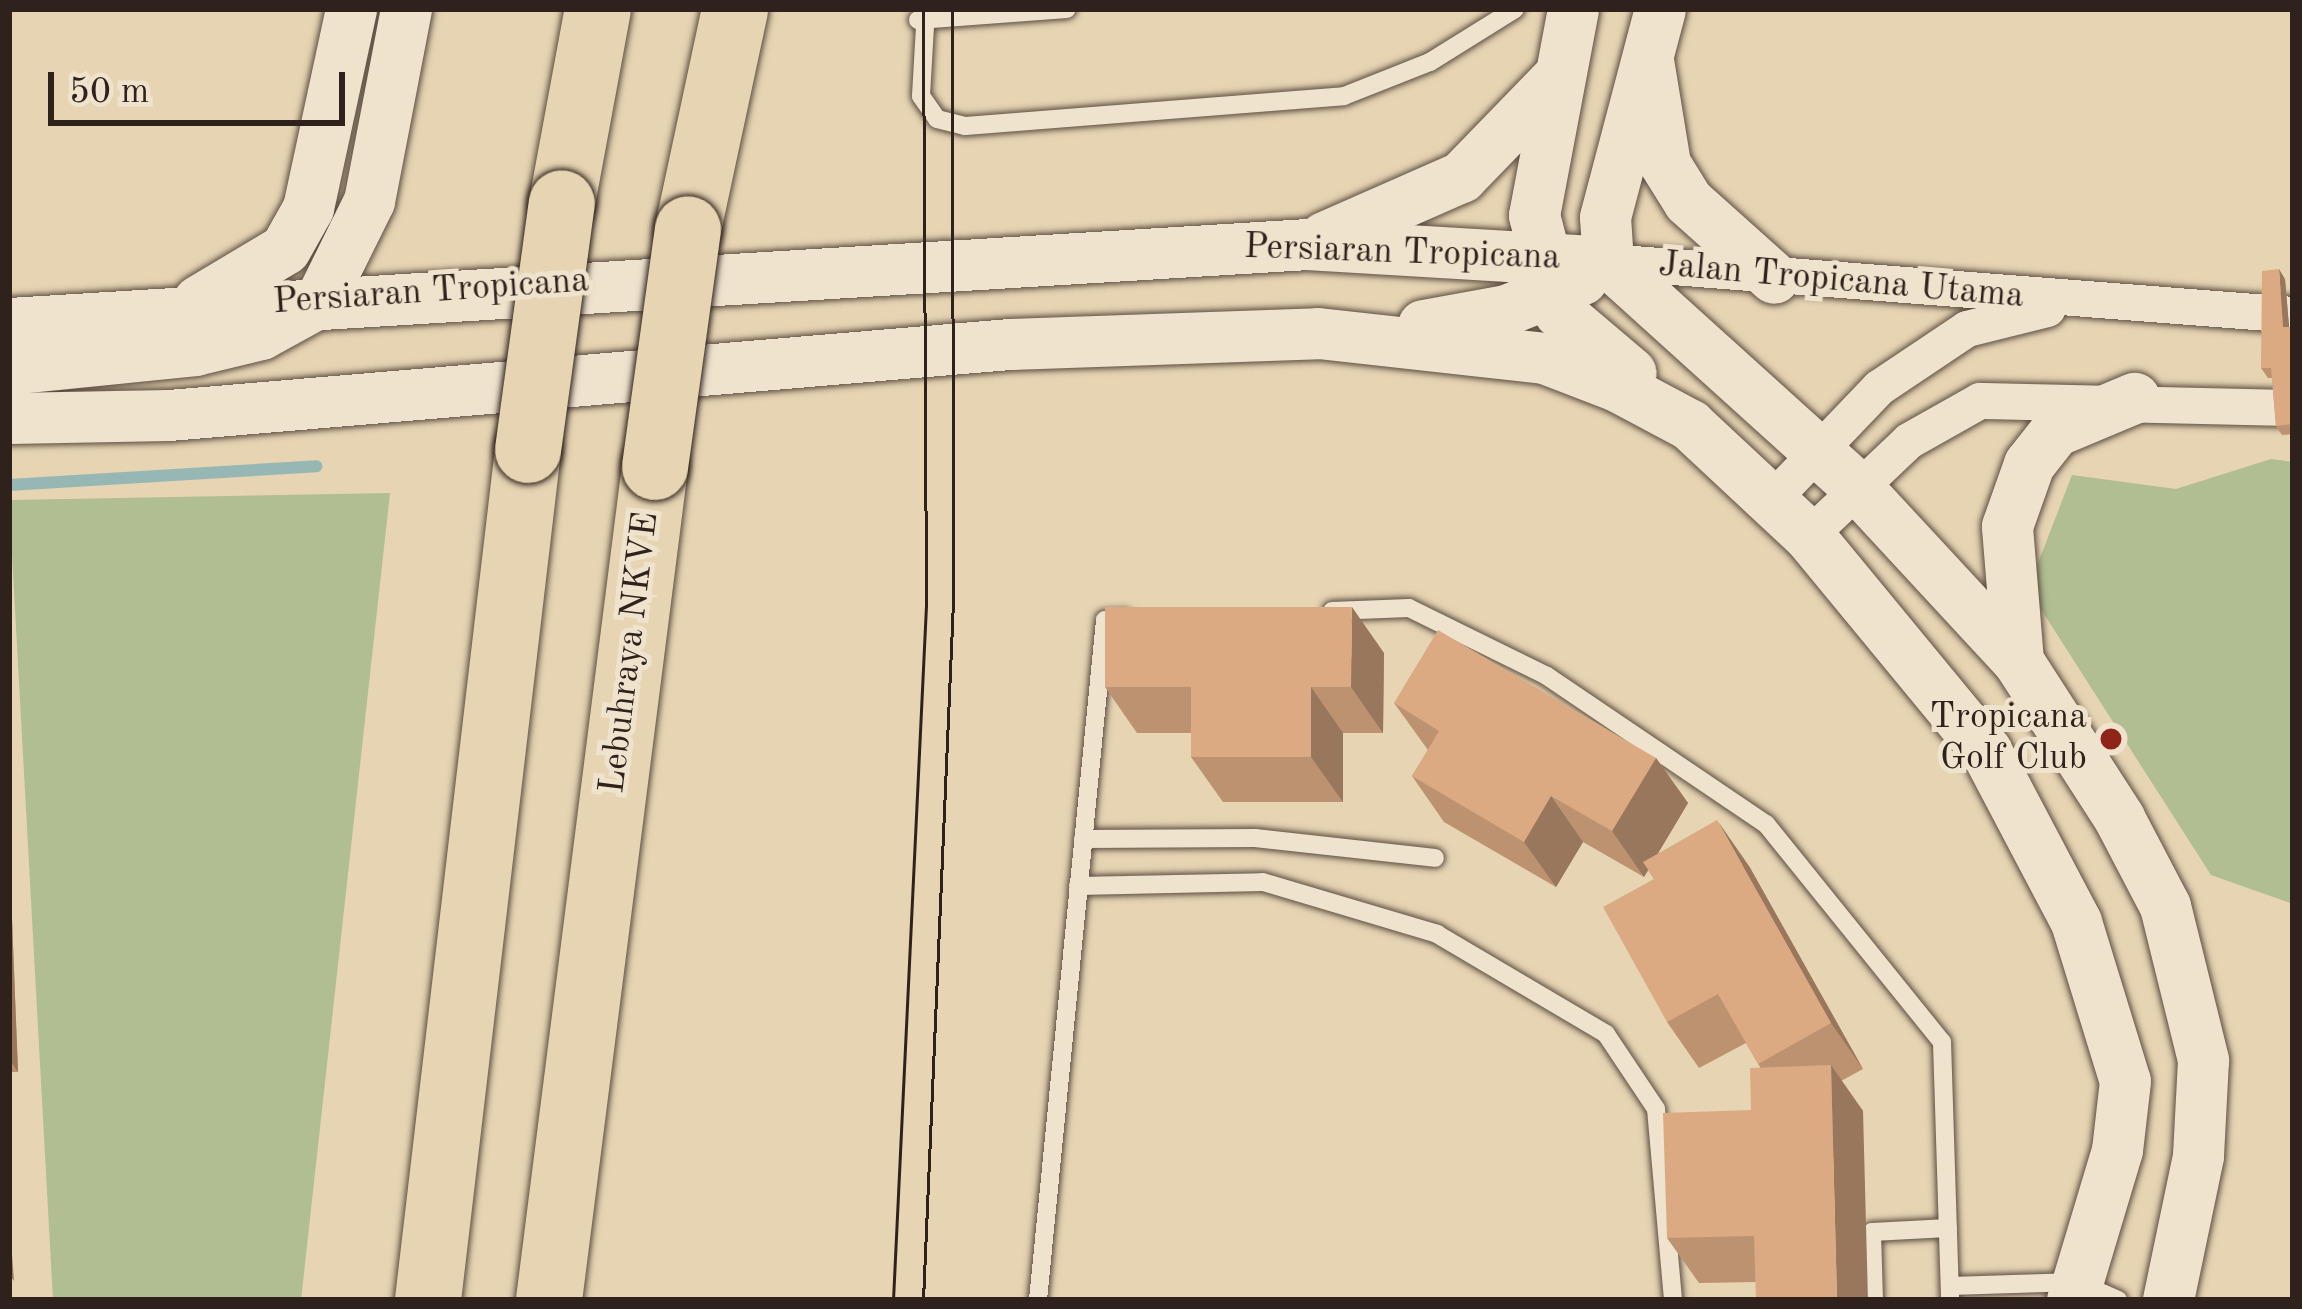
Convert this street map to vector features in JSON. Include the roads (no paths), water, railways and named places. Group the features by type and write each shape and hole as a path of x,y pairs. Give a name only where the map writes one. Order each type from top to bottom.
{"highway":[{"path":"428,1300 529,450 562,203 598,9"},
{"name":"Lebuhraya NKVE","path":"550,1300 688,229 735,9"}],"main road":[{"path":"178,310 285,249 308,208 351,9"},
{"path":"9,369 195,350 262,334 319,302 369,201 406,9"},
{"path":"1573,9 1534,215 1547,275 1576,333 1690,425 1809,536 1986,751 2076,922 2110,1014 2125,1081 2117,1150 2089,1294"},
{"path":"1607,262 1605,217 1660,9"},
{"path":"1648,60 1665,164 1688,201 1774,278"},
{"path":"1307,244 1462,177 1559,77"},
{"path":"369,201 376,243 438,291"},
{"name":"Persiaran Tropicana","path":"9,323 438,291 1307,244 1547,275 1607,262 1837,467 2018,661 2119,818 2165,906 2191,990 2203,1060 2198,1156 2168,1300"},
{"path":"9,418 169,415 1010,344 1434,324 1547,275"},
{"path":"1318,333 1544,358 1690,425"},
{"path":"2018,661 2007,526 2029,464 2056,431 2134,398"}],"street":[{"name":"Jalan Tropicana Utama","path":"1607,262 2075,302 2293,315"},
{"name":"Jalan Tropicana Utama","path":"1809,536 1866,398 1967,329 2075,302"},
{"name":"Jalan Tropicana Utama","path":"1772,500 1980,400 2134,398 2293,408"}],"lane":[{"path":"1067,9 922,14 921,96 937,119 964,126 1344,96 1430,62 1515,9"},
{"path":"1316,611 1409,608 1547,676 1766,824 1942,1042 1950,1293 2089,1294"},
{"path":"1038,1300 1105,620 1152,618"},
{"path":"1083,839 1255,838 1436,858"},
{"path":"1078,886 1263,882 1437,934 1606,1034 1656,1109 1673,1300"},
{"path":"1874,1300 1872,1232 1948,1228"}],"waterway":[{"path":"9,485 316,466"}],"tram line":[{"path":"893,1300 926,606 923,9"},
{"path":"923,1300 953,603 952,9"}],"place":[{"name":"Tropicana Golf Club","path":"2111,739"}]}
